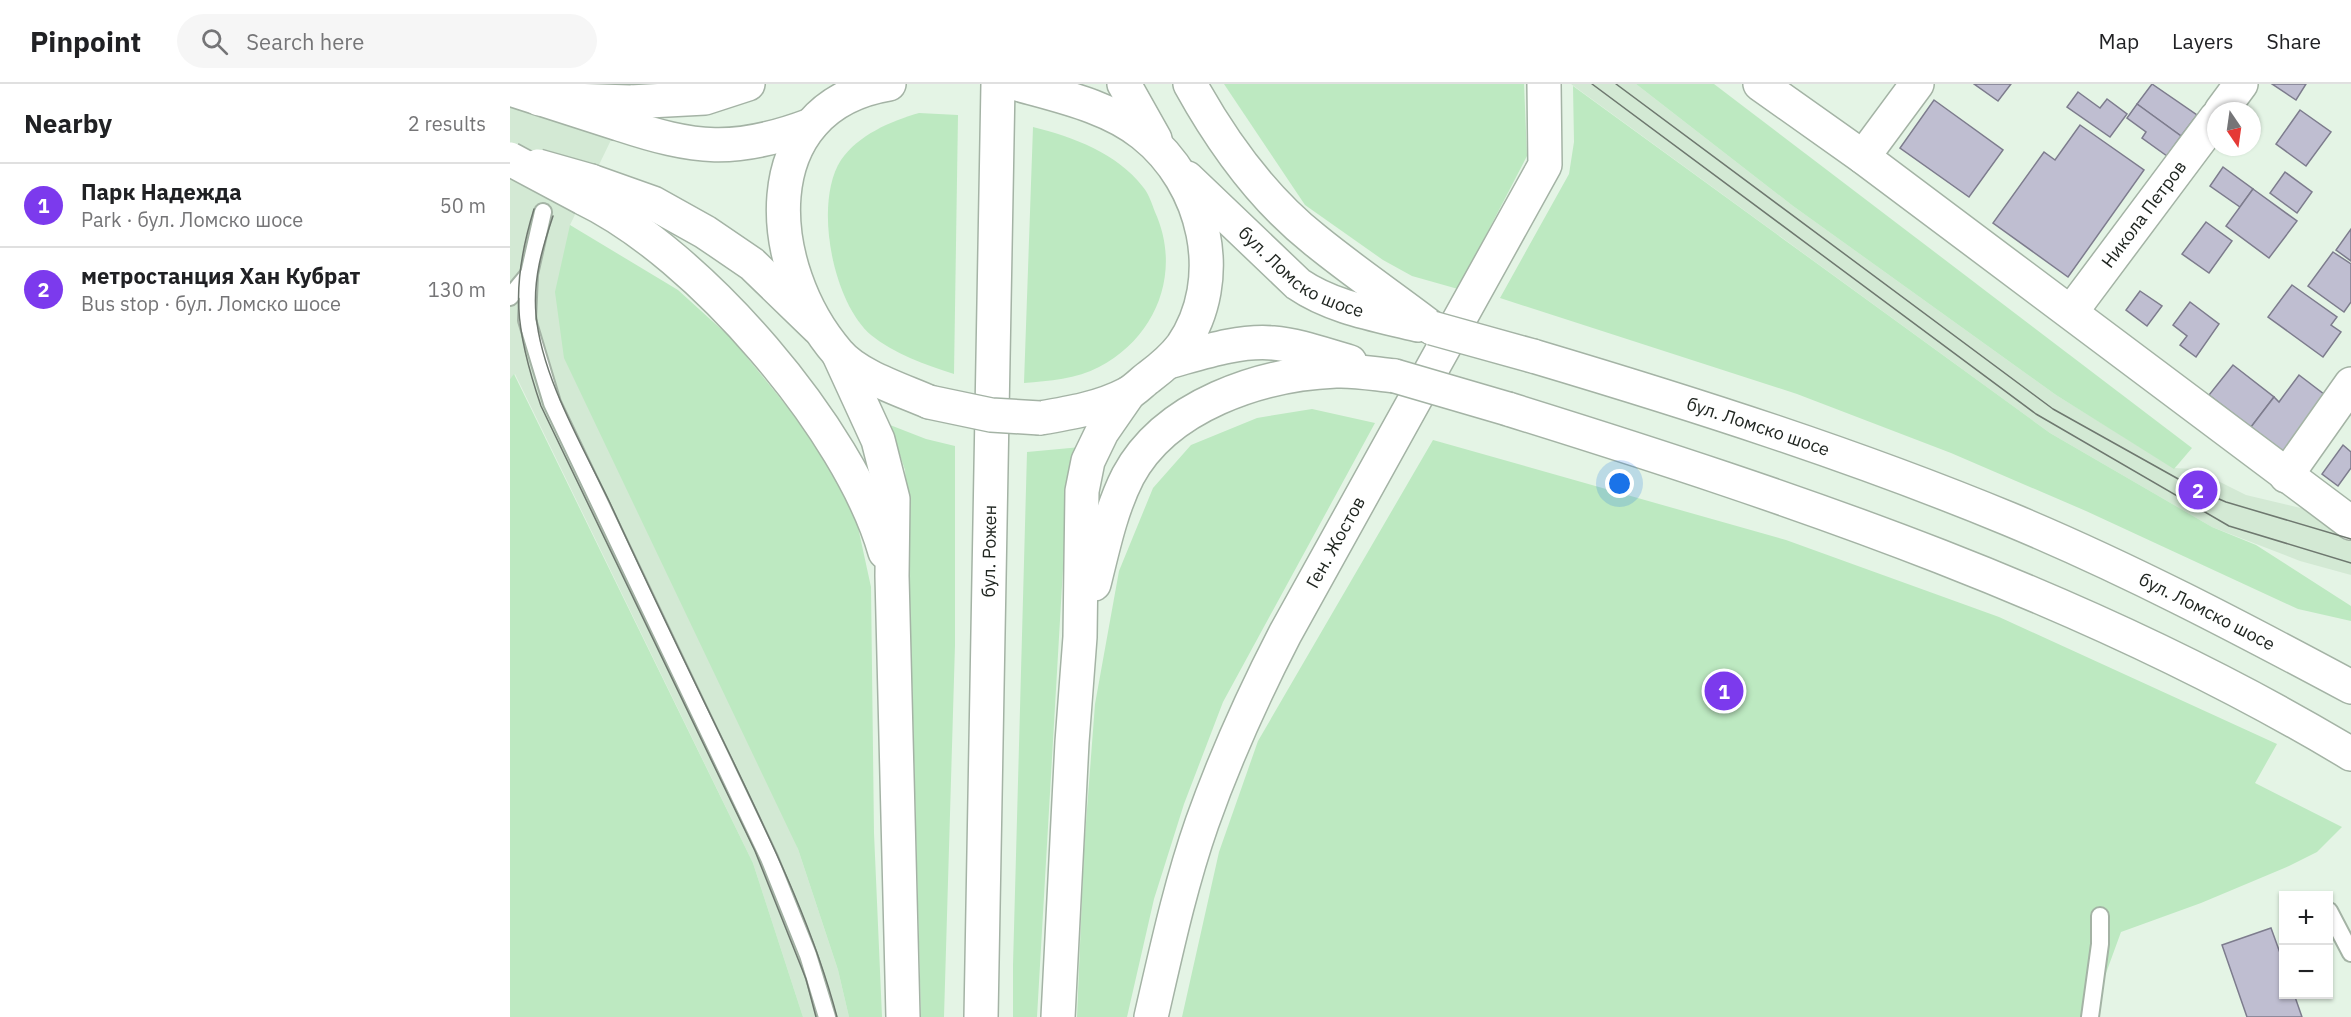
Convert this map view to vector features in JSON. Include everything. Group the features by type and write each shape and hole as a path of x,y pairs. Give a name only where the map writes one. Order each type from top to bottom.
{"main road":[{"path":"524,94 615,99 705,98 748,84"},
{"path":"889,84 858,90 811,125 802,137 788,172 783,194 783,218 785,242 795,281 819,328 839,355 867,413 887,470 893,499 892,576 903,1017"},
{"name":"бул. Рожен","path":"981,1017 998,84"},
{"name":"бул. Ломско шосе","path":"1017,84 1076,101 1129,125 1143,134 1298,284 1311,293 1353,309 1533,356 1712,410 2009,519 2222,618 2351,687"},
{"path":"839,355 870,375 929,402 991,415 1040,418 1089,409 1129,393 1168,362 1182,345 1200,312 1207,267 1200,221 1192,194 1124,84"},
{"path":"1190,84 1250,176 1281,210 1314,240 1432,328"},
{"name":"Ген. Жостов","path":"1151,1017 1169,935 1191,857 1222,770 1251,701 1284,634 1545,165 1544,84"},
{"path":"1760,84 1863,157 2351,523"},
{"path":"1863,157 1917,84"},
{"path":"2228,102 2241,84"},
{"path":"615,99 680,143 712,146 762,141 811,125"},
{"name":"Никола Петров","path":"2071,312 2207,130"},
{"path":"510,159 587,190 654,203 705,232 752,264 819,328"},
{"path":"587,190 611,214 684,266 768,354 855,478 880,535 892,576"},
{"path":"1168,362 1236,345 1272,343 1307,349 1684,464 1869,529 2048,600 2295,720 2351,754"},
{"path":"1080,637 1108,528 1129,475 1148,449 1175,423 1205,404 1244,389 1304,373 1339,370 1395,376"},
{"path":"2286,476 2351,384"},
{"path":"1058,1017 1072,742 1080,637 1084,481 1088,461 1102,432 1129,393"}],"lane":[{"path":"543,212 536,233 529,274 527,320 552,403 769,858 808,955 827,1017"},
{"path":"510,297 529,274"},
{"path":"2090,1017 2100,944 2100,916"},
{"path":"2333,919 2351,953"}],"shaded area":[{"path":"510,84 638,84 570,225 798,849 838,970 849,1017 803,1017 753,863 515,374 510,379"},
{"path":"1571,84 1636,84 1793,206 2056,395 2174,468 2194,469 2246,495 2309,510 2351,531 2351,575 2300,561 2212,527 2050,433"}],"green space":[{"path":"1224,84 1524,84 1527,156 1458,289 1412,276 1383,260 1305,205"},
{"path":"1636,84 1714,84 2192,448 2174,469 2056,395 1793,206"},
{"path":"1573,86 2050,433 2212,527 2256,545 2351,606 2351,621 2298,609 2086,511 1951,453 1797,394 1500,298 1569,174 1574,142"},
{"path":"919,113 958,115 954,374 921,363 871,335 858,320 846,300 831,252 828,226 829,201 833,179 841,160 856,143 866,136 897,120"},
{"path":"1033,127 1079,141 1107,156 1132,175 1150,199 1163,234 1166,257 1159,300 1149,320 1136,338 1119,354 1099,367 1082,374 1024,383"},
{"path":"570,225 678,290 732,339 789,409 851,495 871,587 874,833 882,1017 849,1017 838,970 798,849 564,358 555,292"},
{"path":"514,374 753,863 803,1017 510,1017 510,379"},
{"path":"1312,409 1375,423 1223,702 1184,804 1154,899 1127,1017 1077,1017 1084,849 1095,704 1119,571 1153,488 1191,445 1257,418"},
{"path":"890,425 926,439 955,446 955,645 944,1017 921,1017 907,494 905,470"},
{"path":"1433,440 1786,540 1999,617 2277,744 2255,783 2342,827 2317,852 2289,866 2201,903 2121,932 2090,1017 1182,1017 1219,852 1258,741"},
{"path":"1081,447 1074,464 1064,551 1037,1017 1013,1017 1027,452"}],"building":[{"path":"1974,84 2011,84 1998,101"},
{"path":"2152,84 2197,115 2181,136 2137,104"},
{"path":"2272,84 2306,84 2296,100"},
{"path":"2078,92 2100,108 2107,99 2127,114 2110,137 2067,107"},
{"path":"1934,100 2003,150 1969,197 1900,148"},
{"path":"2137,104 2181,136 2167,156 2142,138 2146,132 2127,118"},
{"path":"2300,110 2331,132 2306,166 2276,144"},
{"path":"2080,125 2144,170 2068,277 1993,223 2044,152 2055,160"},
{"path":"2223,167 2253,189 2240,207 2210,186"},
{"path":"2285,172 2312,192 2297,213 2270,193"},
{"path":"2253,189 2297,221 2269,258 2226,226"},
{"path":"2206,222 2232,241 2209,273 2182,254"},
{"path":"2351,229 2351,261 2336,250"},
{"path":"2333,252 2351,264 2351,302 2344,312 2308,286"},
{"path":"2292,285 2337,317 2331,325 2341,332 2323,357 2268,317"},
{"path":"2140,291 2162,306 2147,326 2126,310"},
{"path":"2190,302 2219,324 2196,357 2180,345 2187,336 2173,325"},
{"path":"2233,365 2274,397 2251,427 2209,395"},
{"path":"2299,375 2329,398 2287,454 2251,427 2274,397 2279,402"},
{"path":"2343,445 2351,452 2351,468 2338,486 2322,474"},
{"path":"2271,928 2279,950 2279,999 2296,999 2302,1017 2247,1017 2222,945"}],"tram line":[{"path":"1592,84 2036,414 2229,526 2351,563"},
{"path":"1616,84 2053,409 2198,490 2226,502 2351,539"},
{"path":"534,209 521,262 519,308 526,354 541,406 755,851 806,979 816,1017"},
{"path":"553,216 539,264 535,301 540,338 554,386 776,852 816,950 837,1017"}],"place":[{"name":"метростанция Хан Кубрат","path":"2198,490"},
{"name":"Парк Надежда","path":"1724,691"}]}
